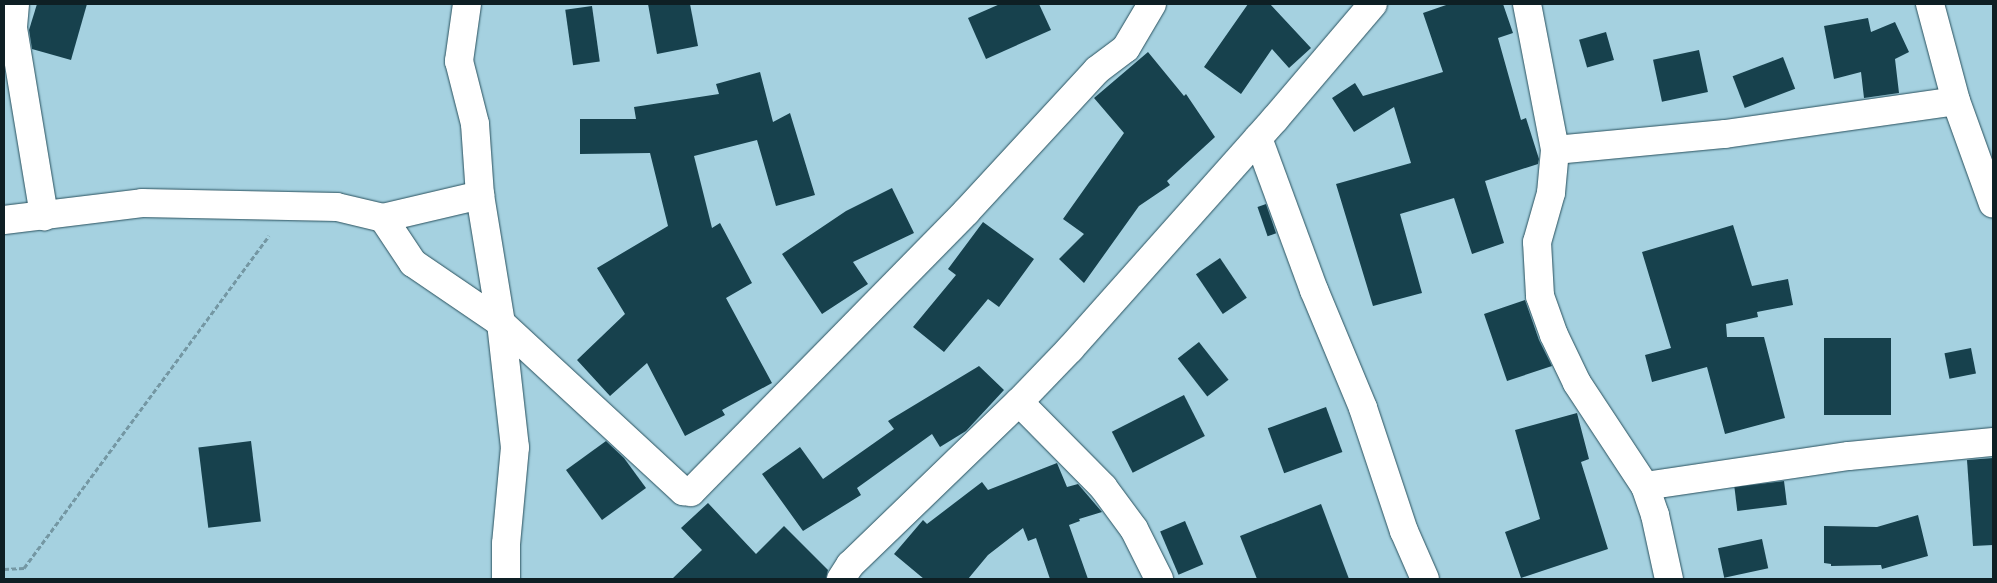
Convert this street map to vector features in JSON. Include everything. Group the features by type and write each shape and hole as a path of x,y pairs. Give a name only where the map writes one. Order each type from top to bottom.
{"street":[{"path":"15,4 12,28 44,216"},
{"path":"467,4 459,61 475,124 480,195 501,323 514,447 506,544 506,579"},
{"path":"383,218 413,263 501,323 676,485 683,491 690,492 966,212 1097,70 1126,48 1152,4"},
{"path":"852,574 1070,349 1258,138 1374,4"},
{"path":"1527,4 1555,150 1551,192 1537,242 1540,296 1554,335 1577,383 1645,486 1655,515 1669,579"},
{"path":"1930,4 1956,101 1993,204"},
{"path":"1555,150 1734,133 1956,101"},
{"path":"1258,138 1314,290 1362,408 1404,531 1425,579"},
{"path":"4,220 142,203 337,207 383,218 480,195"},
{"path":"1018,402 1103,487 1134,529 1159,579"},
{"path":"1645,486 1849,456 1993,442"}],"path":[{"path":"4,569 24,568 291,206"}],"building":[{"path":"37,4 87,4 71,60 32,49 29,30"},
{"path":"648,4 690,4 698,46 657,54"},
{"path":"1000,4 1039,4 1051,30 986,59 968,18"},
{"path":"1248,4 1270,4 1311,48 1289,68 1272,49 1241,94 1204,67"},
{"path":"1449,4 1503,4 1513,33 1498,38 1521,120 1526,118 1539,159 1538,164 1485,181 1504,243 1472,254 1454,198 1400,214 1422,293 1373,306 1336,184 1411,163 1394,107 1354,132 1332,98 1355,83 1363,96 1443,72 1423,13"},
{"path":"592,6 600,61 573,65 565,10"},
{"path":"1868,18 1871,32 1895,22 1909,52 1895,59 1899,93 1864,98 1861,72 1834,79 1824,26"},
{"path":"1606,32 1614,60 1587,68 1579,40"},
{"path":"1699,50 1708,92 1662,102 1653,60"},
{"path":"1148,52 1184,96 1186,94 1215,137 1167,181 1170,185 1139,206 1084,283 1059,259 1084,234 1063,219 1124,133 1094,98"},
{"path":"1783,57 1795,89 1745,108 1733,76"},
{"path":"760,72 773,122 790,113 815,195 776,206 757,140 694,156 712,228 720,223 752,283 726,298 772,383 722,410 725,415 685,436 647,363 610,396 577,360 625,314 597,268 668,226 650,153 580,154 580,119 636,119 634,107 719,94 716,84"},
{"path":"892,188 914,233 853,262 868,284 822,314 782,254 846,211"},
{"path":"1266,204 1276,233 1268,236 1257,207"},
{"path":"983,222 1034,259 999,307 988,299 944,352 913,327 956,275 948,269"},
{"path":"1733,225 1752,286 1788,279 1793,305 1757,312 1758,317 1726,324 1727,337 1764,337 1785,418 1725,434 1707,367 1652,382 1645,355 1671,348 1642,252"},
{"path":"1220,258 1247,298 1223,314 1196,274"},
{"path":"1525,300 1539,340 1552,366 1507,381 1484,314"},
{"path":"1824,338 1891,338 1891,415 1824,415"},
{"path":"1199,342 1229,380 1207,396 1178,359"},
{"path":"1971,348 1976,374 1949,379 1944,353"},
{"path":"979,366 1004,390 966,431 940,447 932,434 857,488 861,495 803,531 762,474 800,447 823,479 894,429 888,421"},
{"path":"1184,395 1205,436 1133,473 1112,432"},
{"path":"1326,407 1342,452 1284,473 1268,428"},
{"path":"1577,413 1589,459 1581,462 1608,549 1521,578 1505,532 1540,519 1515,430"},
{"path":"251,441 261,521 208,528 198,447"},
{"path":"606,441 624,458 646,488 602,520 566,470"},
{"path":"1993,458 1993,545 1973,546 1967,460"},
{"path":"1057,463 1067,487 1078,484 1102,512 1079,519 1080,521 1069,525 1088,579 1050,579 1036,538 1028,541 1023,528 988,555 968,579 924,579 894,554 923,520 927,524 982,482 988,490"},
{"path":"1784,481 1787,505 1737,511 1734,487"},
{"path":"708,503 756,554 784,526 828,570 826,579 672,579 702,550 681,528"},
{"path":"1321,504 1349,579 1257,579 1240,536"},
{"path":"1918,515 1928,556 1882,569 1881,565 1831,566 1831,564 1824,563 1824,526 1877,527"},
{"path":"1185,521 1203,564 1179,575 1160,532"},
{"path":"1762,539 1768,568 1724,578 1718,548"}]}
